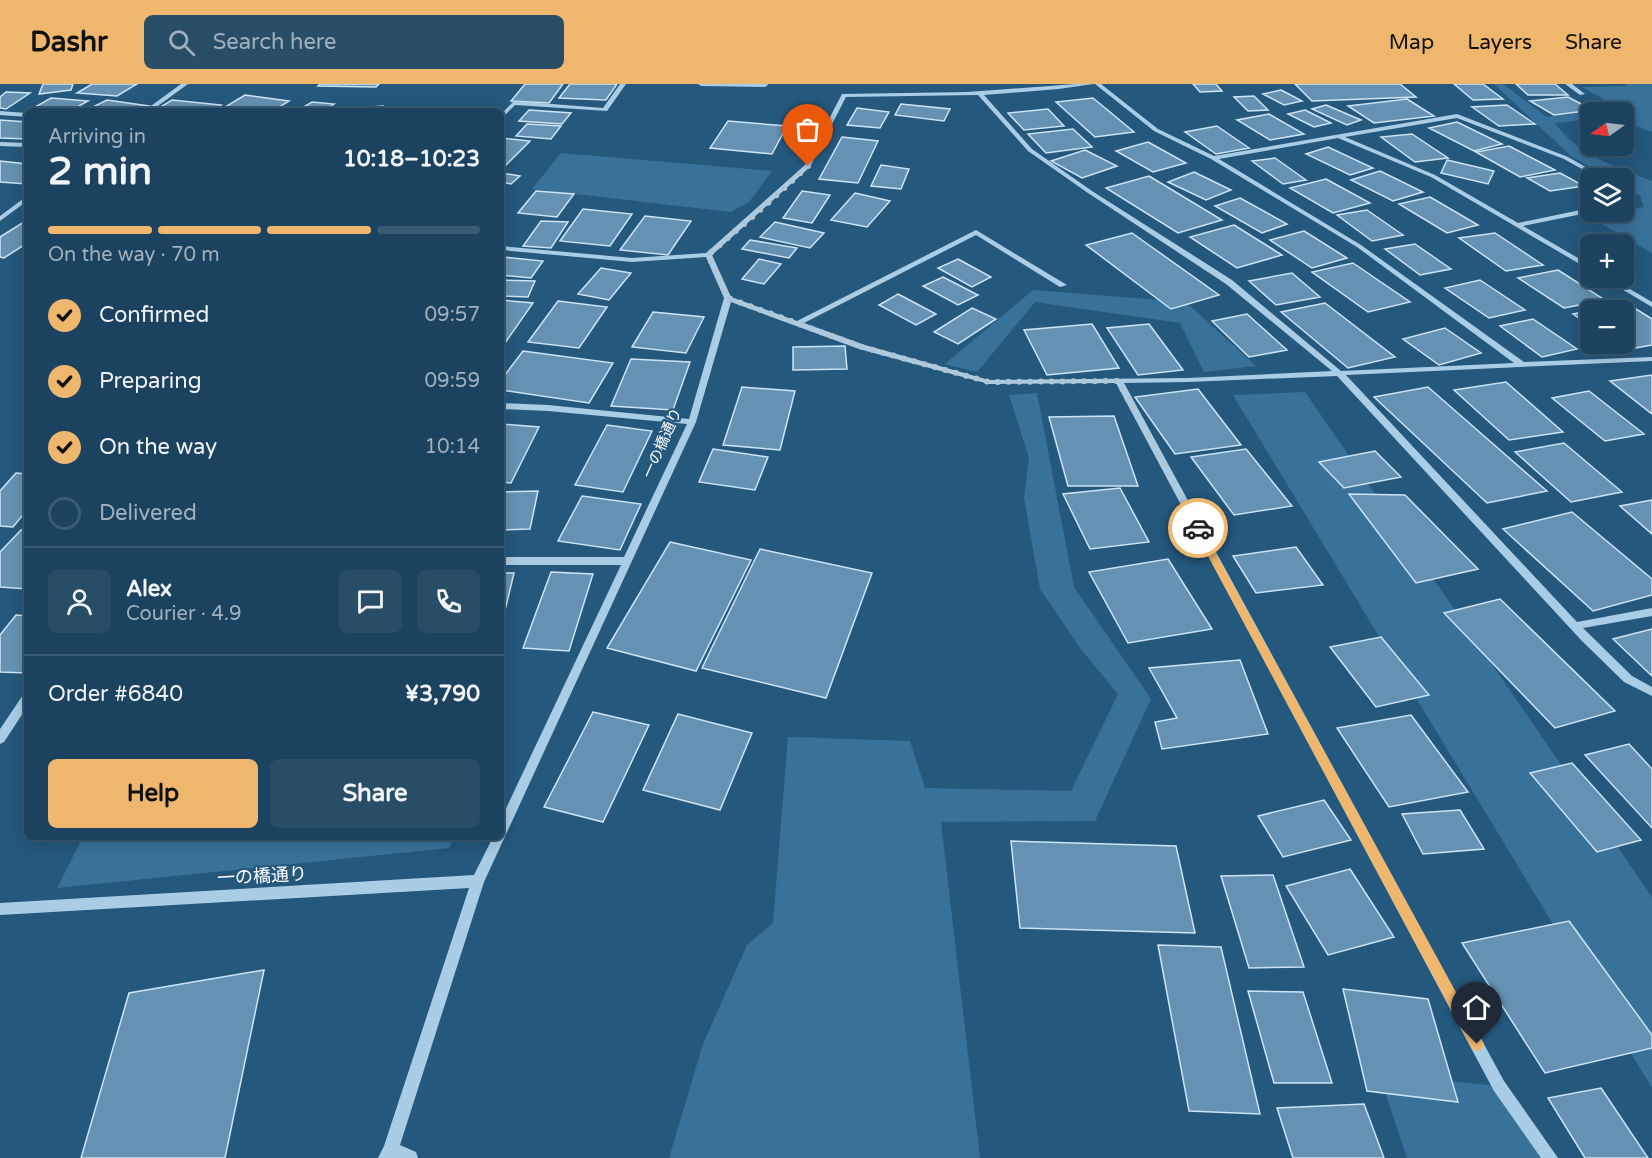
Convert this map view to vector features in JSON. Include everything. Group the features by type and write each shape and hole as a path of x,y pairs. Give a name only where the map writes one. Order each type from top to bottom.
{"street":[{"path":"151,108 185,84"},
{"path":"504,114 514,103 605,110 623,84"},
{"path":"701,84 765,85"},
{"path":"504,248 632,260 708,255 808,166 844,96 842,84"},
{"path":"1034,91 1044,84"},
{"path":"844,96 981,95 1090,84"},
{"path":"1098,84 1156,130 1214,158 1359,246 1521,364"},
{"path":"1568,84 1582,94"},
{"path":"981,95 1030,150 1090,192 1229,282 1338,372 1575,626 1628,679 1652,692"},
{"path":"0,113 24,115"},
{"path":"1214,158 1456,116 1566,158 1584,168"},
{"path":"1337,135 1433,176 1580,262"},
{"path":"0,144 24,146"},
{"path":"0,219 24,201"},
{"path":"1518,225 1580,212"},
{"path":"796,324 976,232 1064,285"},
{"path":"708,255 728,298 862,347 989,382 1188,380 1652,359"},
{"path":"1624,288 1652,304"},
{"name":"一の橋通り","path":"504,825 692,422 728,298"},
{"path":"1118,381 1499,1086 1550,1158"},
{"path":"504,406 548,408 692,422"},
{"path":"504,561 626,561"},
{"path":"1575,626 1652,612"},
{"path":"0,739 24,703"},
{"path":"410,1158 389,1153 478,881 498,840"},
{"name":"一の橋通り","path":"0,909 478,881"}],"shaded area":[{"path":"1494,84 1503,84 1547,117 1580,113 1580,120 1555,123 1580,148 1580,156 1593,156 1620,168 1592,168 1571,156"},
{"path":"1625,84 1652,84 1652,132 1634,126 1634,102 1608,102 1582,87 1627,86"},
{"path":"561,153 772,171 749,202 731,212 532,189"},
{"path":"1634,174 1652,181 1652,253 1634,243 1634,234 1619,234 1598,222 1634,222 1634,209 1644,207 1640,196 1634,192"},
{"path":"1033,290 1186,302 1256,366 1204,372 1180,323 1035,302 977,372 945,364"},
{"path":"1305,392 1652,897 1652,1088 1233,395"},
{"path":"1037,393 1074,587 1151,699 1095,821 941,822 980,1158 669,1158 703,1044 747,945 773,923 788,737 910,741 925,788 1071,791 1118,694 1080,648 1040,589 1024,498 1029,458 1009,395"},
{"path":"81,840 453,840 449,848 57,888"},
{"path":"1379,1074 1499,1086 1550,1158 1407,1158"}],"building":[{"path":"43,84 73,84 71,90 39,94"},
{"path":"92,84 137,84 117,96 77,93"},
{"path":"320,84 379,84 376,87 318,86"},
{"path":"525,84 563,84 549,103 511,101"},
{"path":"570,84 617,84 606,100 559,98"},
{"path":"1193,84 1216,84 1222,91 1200,92"},
{"path":"1295,84 1400,84 1416,97 1312,101"},
{"path":"1454,84 1483,84 1503,99 1473,100"},
{"path":"1516,84 1555,84 1568,95 1528,95"},
{"path":"1281,90 1302,101 1284,105 1263,94"},
{"path":"6,92 30,93 6,109 0,108 0,97"},
{"path":"245,95 289,101 278,108 223,108"},
{"path":"1254,96 1268,110 1248,111 1234,97"},
{"path":"1568,97 1580,103 1580,112 1554,115 1530,101"},
{"path":"51,98 88,101 75,108 33,108"},
{"path":"1093,98 1134,132 1095,137 1056,102"},
{"path":"1407,99 1434,116 1374,123 1348,106"},
{"path":"107,100 149,106 145,108 91,108"},
{"path":"172,100 221,105 216,108 159,108"},
{"path":"312,102 334,104 328,108 302,108"},
{"path":"901,104 950,109 944,121 895,115"},
{"path":"1326,105 1361,120 1347,125 1312,109"},
{"path":"1507,105 1535,124 1499,126 1472,107"},
{"path":"383,106 382,108 355,108"},
{"path":"857,108 889,112 880,128 847,125"},
{"path":"1048,109 1064,126 1024,130 1008,113"},
{"path":"529,110 571,113 562,124 519,121"},
{"path":"1305,110 1331,123 1314,127 1288,114"},
{"path":"1269,114 1304,134 1270,140 1237,120"},
{"path":"0,120 24,122 24,139 0,138"},
{"path":"728,121 787,126 772,154 710,148"},
{"path":"1457,122 1502,144 1474,151 1429,128"},
{"path":"527,124 561,126 551,139 516,136"},
{"path":"1217,126 1249,148 1216,154 1185,132"},
{"path":"1073,129 1092,147 1046,153 1028,134"},
{"path":"1412,134 1448,158 1415,162 1381,137"},
{"path":"842,137 878,141 858,183 819,179"},
{"path":"504,138 530,141 504,165"},
{"path":"1148,142 1186,163 1153,172 1116,151"},
{"path":"1509,146 1555,170 1520,177 1476,152"},
{"path":"1328,147 1373,168 1350,175 1306,154"},
{"path":"1085,150 1117,166 1082,178 1051,161"},
{"path":"1275,158 1306,180 1283,184 1252,161"},
{"path":"1447,160 1494,171 1488,184 1441,173"},
{"path":"0,161 24,164 24,184 0,182"},
{"path":"881,165 909,169 901,189 871,186"},
{"path":"1380,171 1423,192 1393,201 1351,180"},
{"path":"1194,172 1231,190 1206,200 1168,182"},
{"path":"504,173 520,176 511,184 504,183"},
{"path":"1560,173 1580,184 1580,187 1550,191 1527,178"},
{"path":"1149,176 1222,220 1178,233 1106,188"},
{"path":"1326,179 1370,203 1333,213 1290,188"},
{"path":"536,191 574,194 557,217 518,213"},
{"path":"802,191 830,195 812,223 783,218"},
{"path":"855,193 890,201 867,227 831,220"},
{"path":"1430,197 1478,225 1447,233 1399,204"},
{"path":"1240,198 1287,224 1262,233 1215,206"},
{"path":"583,209 632,214 610,246 560,241"},
{"path":"1367,210 1403,235 1372,241 1337,215"},
{"path":"645,216 691,221 668,255 620,250"},
{"path":"541,221 568,222 551,248 523,246"},
{"path":"24,222 24,245 4,258 0,257 0,237"},
{"path":"775,222 824,233 810,248 760,237"},
{"path":"1234,225 1282,255 1237,268 1190,237"},
{"path":"1304,231 1347,258 1312,268 1270,240"},
{"path":"1132,233 1219,295 1171,309 1086,245"},
{"path":"1495,233 1543,265 1506,271 1459,238"},
{"path":"750,240 797,248 789,258 742,249"},
{"path":"1415,244 1451,269 1420,275 1385,249"},
{"path":"504,257 543,261 531,278 504,275"},
{"path":"759,259 781,264 764,284 742,279"},
{"path":"958,259 991,277 972,287 938,268"},
{"path":"1353,263 1410,302 1368,312 1312,272"},
{"path":"601,268 631,273 609,300 578,294"},
{"path":"1558,270 1580,284 1580,288 1586,288 1605,300 1580,300 1580,305 1564,308 1518,278"},
{"path":"1292,273 1320,297 1276,305 1249,281"},
{"path":"943,277 978,295 958,305 923,286"},
{"path":"504,280 535,281 528,297 504,296"},
{"path":"1480,280 1525,310 1489,318 1445,288"},
{"path":"898,294 936,314 916,325 879,305"},
{"path":"504,300 533,303 505,343"},
{"path":"558,301 607,307 579,348 528,342"},
{"path":"1325,303 1395,357 1348,368 1281,312"},
{"path":"972,308 996,319 958,344 934,332"},
{"path":"1634,308 1652,319 1652,345 1634,348"},
{"path":"653,312 704,317 686,353 632,347"},
{"path":"1247,314 1287,350 1249,357 1212,321"},
{"path":"1533,319 1577,349 1542,357 1500,326"},
{"path":"1092,324 1119,368 1047,375 1024,330"},
{"path":"1149,324 1183,370 1138,375 1107,328"},
{"path":"1445,328 1481,353 1439,365 1403,339"},
{"path":"845,346 847,369 793,370 793,347"},
{"path":"523,351 613,363 589,403 504,390 504,376"},
{"path":"631,359 690,362 673,410 611,406"},
{"path":"1652,375 1652,414 1610,381"},
{"path":"1506,382 1563,432 1509,440 1454,390"},
{"path":"742,387 795,391 780,450 723,445"},
{"path":"1428,387 1547,491 1487,503 1374,397"},
{"path":"1198,389 1241,445 1175,454 1135,397"},
{"path":"1589,391 1644,434 1605,441 1552,398"},
{"path":"1114,416 1138,486 1068,486 1049,417"},
{"path":"504,424 539,427 511,483 504,482"},
{"path":"607,425 652,431 623,492 575,485"},
{"path":"1564,443 1622,492 1571,502 1515,452"},
{"path":"713,449 768,457 755,490 699,482"},
{"path":"1246,449 1292,506 1234,515 1191,457"},
{"path":"1375,451 1401,477 1344,488 1319,462"},
{"path":"16,473 24,474 24,514 13,527 0,526 0,491"},
{"path":"1120,488 1149,542 1090,549 1063,494"},
{"path":"538,491 530,529 504,530 504,492"},
{"path":"1349,494 1405,495 1478,569 1416,583"},
{"path":"582,496 641,504 620,550 558,541"},
{"path":"1652,500 1652,534 1620,506"},
{"path":"1572,512 1652,579 1652,595 1593,611 1503,529"},
{"path":"21,530 24,530 24,589 0,587 0,552"},
{"path":"670,542 751,560 696,671 607,648"},
{"path":"1296,547 1323,585 1256,593 1233,556"},
{"path":"760,549 872,573 826,698 702,668"},
{"path":"1168,559 1212,629 1128,643 1089,572"},
{"path":"551,572 593,574 569,651 523,648"},
{"path":"504,573 514,573 504,615"},
{"path":"1500,599 1615,711 1555,728 1444,613"},
{"path":"16,615 24,616 24,673 0,672 0,635"},
{"path":"1652,629 1652,676 1613,639"},
{"path":"1381,637 1429,695 1376,707 1330,647"},
{"path":"1240,660 1268,734 1162,749 1155,722 1177,718 1149,668"},
{"path":"593,712 649,725 603,822 544,807"},
{"path":"678,714 752,733 720,810 643,790"},
{"path":"1411,715 1468,792 1389,807 1337,728"},
{"path":"1629,744 1652,769 1652,828 1585,755"},
{"path":"1572,763 1641,840 1597,852 1530,773"},
{"path":"1324,800 1351,840 1283,857 1258,816"},
{"path":"1460,810 1484,849 1423,854 1402,814"},
{"path":"1011,841 1176,846 1195,933 1020,928"},
{"path":"1350,869 1394,937 1328,955 1286,886"},
{"path":"1273,875 1304,967 1249,968 1221,876"},
{"path":"1569,921 1652,1035 1652,1048 1545,1073 1462,943"},
{"path":"1158,945 1221,947 1260,1114 1189,1111"},
{"path":"264,970 225,1158 81,1158 129,993"},
{"path":"1343,989 1428,999 1458,1102 1367,1091"},
{"path":"1248,991 1303,992 1332,1083 1274,1083"},
{"path":"1601,1088 1648,1158 1585,1158 1548,1098"},
{"path":"1364,1104 1384,1158 1293,1158 1277,1108"}],"way so far":[{"path":"808,166 708,255 728,298 862,347 989,382 1118,381 1198,528"}],"route":[{"path":"1198,528 1477,1044"}]}
